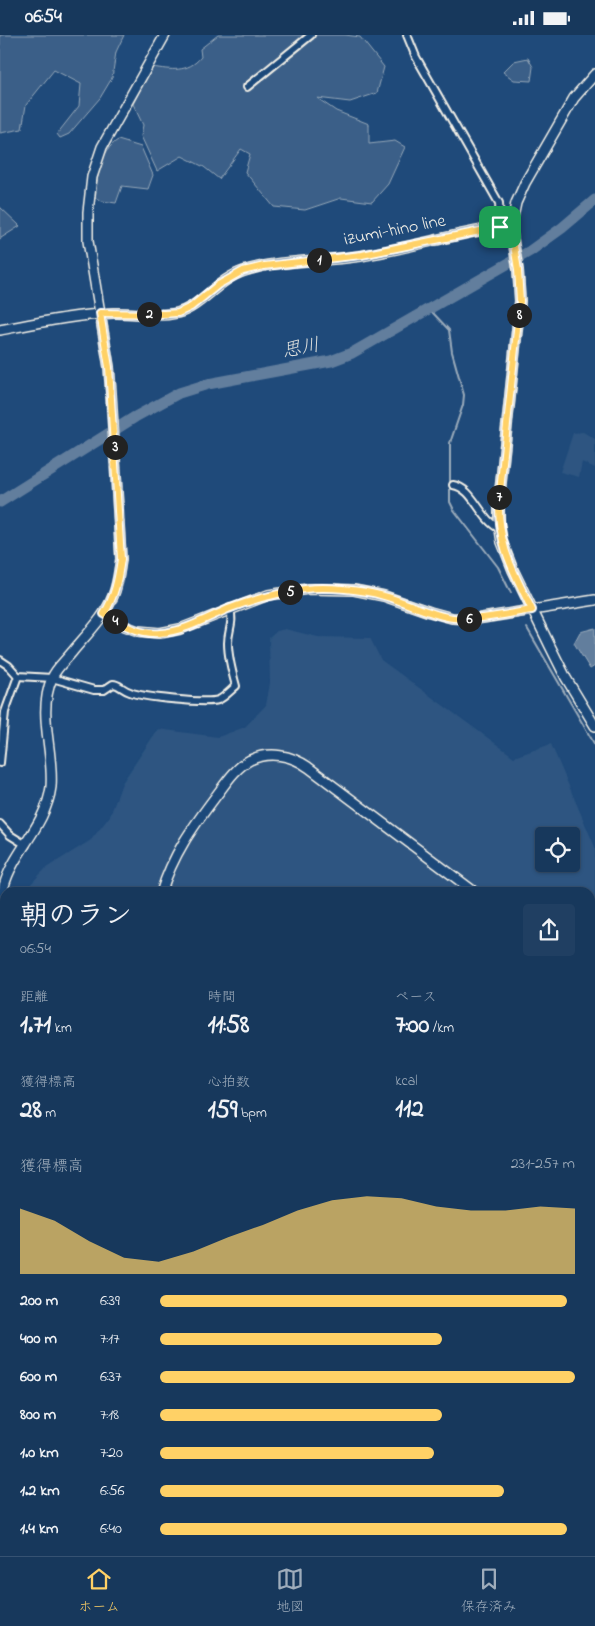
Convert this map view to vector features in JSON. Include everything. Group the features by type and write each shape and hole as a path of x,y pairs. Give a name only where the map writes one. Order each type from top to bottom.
{"street":[{"path":"4,887 9,871 38,825 50,787 50,763 45,710 52,678 104,614 114,596 118,582 121,559 109,367 88,241 88,212 92,177 102,147 165,35"},
{"path":"247,87 310,35"},
{"path":"407,35 416,57 499,203 500,227"},
{"path":"595,74 574,98 525,183 516,203 511,227 518,267 520,313 499,501 500,529 504,550 566,679 595,726"},
{"name":"izumi-hino line","path":"0,329 100,313 178,313 191,307 218,285 243,271 264,266 362,255 500,227 511,227"},
{"path":"453,485 460,486 468,493 486,519 500,529"},
{"path":"104,614 122,625 138,631 160,633 180,629 268,595 308,589 354,590 384,596 452,618 476,619 595,600"},
{"path":"0,660 18,676 52,678 94,690 104,690 113,683 130,693 201,702 219,700 236,686 228,641 233,619 230,609"},
{"path":"0,763 3,710 18,676"},
{"path":"163,887 173,859 183,841 232,776 250,761 262,756 273,755 292,758 308,767 468,887"},
{"path":"0,824 10,835 26,845"}],"shaded area":[{"path":"0,35 124,35 116,52 112,78 100,98 69,134 60,138 57,134 79,106 81,84 54,70 26,105 22,129 0,133"},
{"path":"218,35 345,35 360,37 384,67 377,93 350,102 317,98 336,111 369,124 369,144 395,141 405,147 388,184 372,202 341,198 305,210 274,207 245,172 250,154 241,149 219,179 204,167 182,156 157,171 141,136 143,125 133,104 152,67 179,69 191,66 201,57 200,49"},
{"path":"528,58 533,67 531,81 514,80 503,72 514,61"},
{"path":"118,140 141,147 153,175 148,189 122,186 116,203 102,201 94,197 99,174 107,151"},
{"path":"0,207 20,226 0,240"},
{"path":"583,432 595,439 595,468 582,462 579,477 560,472 573,433"},
{"path":"595,628 595,666 590,669 574,643 580,632"},
{"path":"285,629 318,637 370,638 381,660 514,757 551,744 595,847 595,887 28,887 46,868 91,840 110,816 122,783 158,729 218,737 245,727 266,705 270,683 269,638 277,631"}],"waterway":[{"name":"思川","path":"0,502 135,417 179,393 208,384 331,361 352,353 530,251 562,228 595,200"},
{"path":"424,312 433,313 449,330 452,352 464,395 463,405 450,443 450,502 454,510 498,567 511,593"},
{"path":"527,628 595,745"}],"route":[{"path":"500,227 511,227 518,270 520,313 499,501 499,523 504,550 532,610 476,619 452,618 384,596 354,590 308,589 268,595 180,629 160,633 138,631 122,625 104,614 114,596 121,559 109,367 100,313 178,313 191,307 230,277 243,271 264,266 362,255 500,227"}]}
